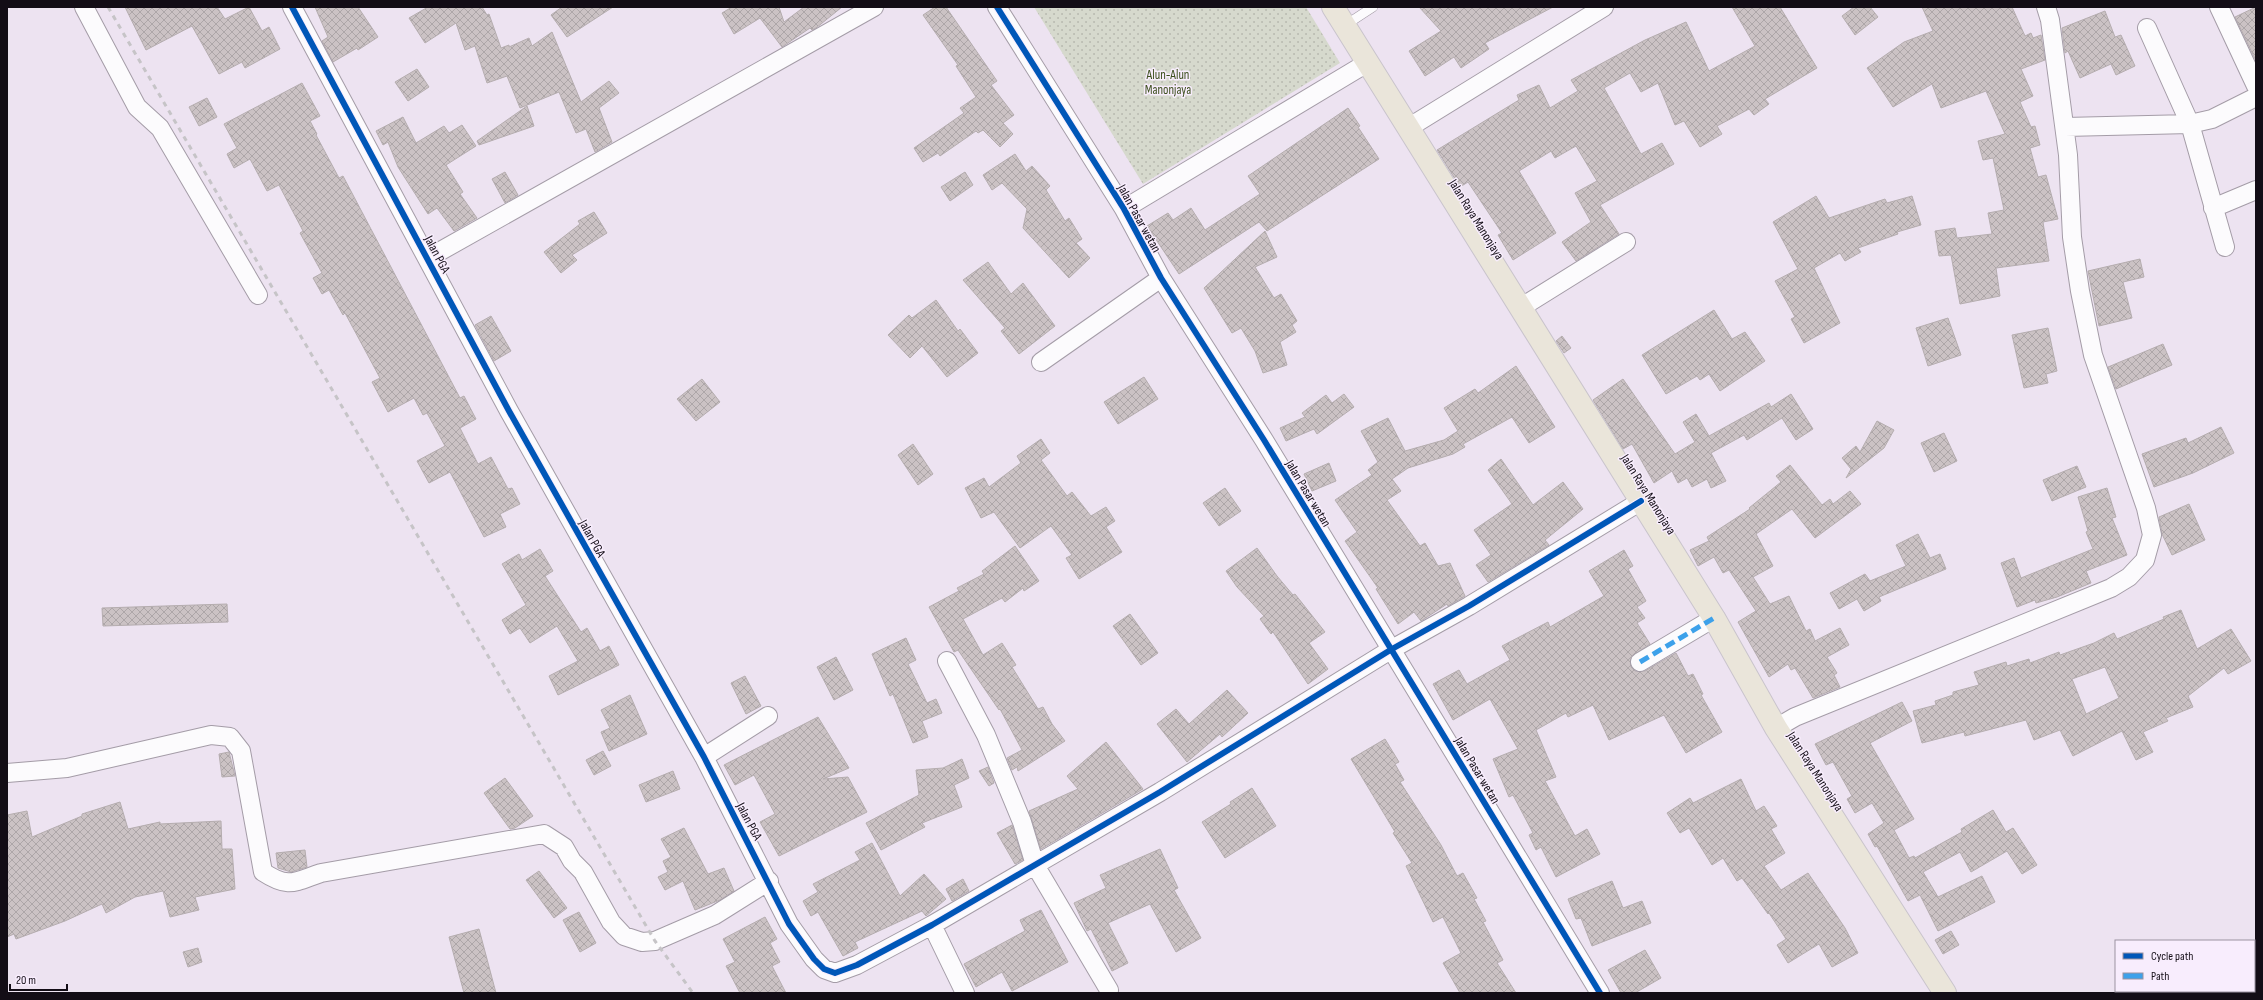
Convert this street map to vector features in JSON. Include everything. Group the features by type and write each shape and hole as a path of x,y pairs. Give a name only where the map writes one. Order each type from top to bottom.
{"main road":[{"name":"Jalan Raya Manonjaya","path":"1333,7 1714,618 1776,728 1945,993"}],"street":[{"path":"84,7 138,107 160,128 258,294"},
{"name":"Jalan PGA","path":"292,7 509,411 704,758 769,880 789,924 814,959 824,969 835,973 857,966 932,925"},
{"path":"428,258 874,7"},
{"name":"Jalan Pasar wetan","path":"997,7 1124,208 1161,278 1264,440 1600,993"},
{"path":"1408,128 1604,7"},
{"path":"1776,728 1794,717 2111,588 2129,577 2145,560 2152,535 2146,508 2093,355 2080,292 2072,238 2068,155 2065,127 2050,20 2046,7"},
{"path":"2219,7 2256,86"},
{"path":"2147,28 2190,124 2225,247"},
{"path":"1124,208 1368,64"},
{"path":"2065,127 2190,124 2212,119 2256,98"},
{"path":"2214,208 2256,190"},
{"path":"1520,308 1626,242"},
{"path":"1041,362 1161,278"},
{"path":"965,993 932,925 1160,792 1392,649 1469,606 1641,501"},
{"path":"1640,662 1714,618"},
{"path":"947,661 986,735 1022,822 1034,865 1109,990"},
{"path":"704,758 768,716"},
{"path":"7,773 67,768 211,735 230,737 241,752 263,872 276,880 288,884 321,873 544,834 564,847 572,861 583,872 611,922 624,936 642,942 656,941 715,914 769,880"}],"lane":[{"path":"1344,26 1373,7"}],"green space":[{"name":"Alun-Alun Manonjaya","path":"1034,7 1306,7 1340,63 1143,184"}],"building":[{"path":"125,7 217,7 225,19 249,7 262,31 269,27 280,49 245,68 242,62 219,74 192,26 146,50"},
{"path":"315,7 358,7 378,37 358,50 357,48 333,62 322,41 328,37"},
{"path":"428,7 482,7 487,15 489,14 501,48 509,45 509,47 529,38 532,46 552,32 581,102 609,81 619,93 599,108 612,142 595,152 586,129 576,133 559,92 520,108 507,76 487,83 475,46 465,50 456,23 425,43 409,18"},
{"path":"562,7 613,7 567,37 551,15"},
{"path":"732,7 779,7 784,22 804,7 842,7 816,28 812,30 810,28 782,47 760,18 734,34 722,13"},
{"path":"935,7 946,7 997,81 991,85 1014,115 1003,123 1013,134 1000,147 983,130 978,133 976,131 940,156 938,153 923,162 914,148 964,113 960,108 976,97 956,66 958,65 923,15"},
{"path":"1419,7 1553,7 1485,43 1489,49 1461,68 1454,57 1425,76 1409,51 1441,31"},
{"path":"1732,7 1780,7 1817,68 1765,99 1769,104 1754,115 1749,109 1717,126 1722,134 1700,147 1684,121 1675,125 1658,83 1641,92 1630,73 1604,88 1641,154 1662,143 1674,164 1600,205 1619,234 1576,261 1562,242 1591,222 1575,193 1597,181 1576,146 1555,158 1551,151 1519,171 1556,233 1513,260 1498,235 1502,233 1468,182 1460,187 1437,150 1519,100 1517,95 1539,85 1550,108 1578,91 1571,80 1645,40 1686,22 1709,71 1755,46"},
{"path":"1854,7 1870,7 1878,17 1855,35 1842,16"},
{"path":"1922,7 2012,7 2025,36 2031,33 2033,38 2041,35 2045,60 2021,69 2033,96 2020,102 2031,127 2035,126 2040,145 2030,148 2038,177 2046,175 2058,219 2043,222 2049,261 1996,268 2000,296 1960,304 1951,255 1939,256 1935,231 1955,228 1957,238 1992,234 1988,213 2004,210 1993,158 1983,160 1978,141 2005,134 1986,91 1941,108 1932,84 1893,107 1867,68 1904,42 1933,31"},
{"path":"2256,7 2256,61 2235,17"},
{"path":"2105,11 2115,37 2121,35 2135,66 2116,75 2111,64 2080,78 2068,51 2065,53 2062,28"},
{"path":"417,69 429,87 408,101 395,82"},
{"path":"302,83 320,116 310,121 317,134 316,135 339,178 343,176 460,398 464,396 476,419 460,428 478,464 491,457 508,489 512,488 520,504 500,514 506,527 484,537 450,472 429,483 417,461 445,446 427,413 423,415 414,398 388,412 372,382 380,378 345,313 343,315 329,290 322,294 313,278 322,273 300,233 303,231 279,185 267,191 250,159 234,168 227,154 237,148 224,124"},
{"path":"207,98 217,117 199,126 189,107"},
{"path":"527,106 534,126 479,145 477,141"},
{"path":"1348,108 1360,126 1358,127 1379,159 1267,231 1259,222 1179,274 1147,226 1168,213 1173,220 1191,208 1205,230 1260,194 1248,176"},
{"path":"403,117 416,143 444,126 449,133 462,125 476,146 446,165 463,192 460,194 477,218 454,231 437,208 428,214 398,167 388,142 383,145 376,131"},
{"path":"1015,154 1026,171 1032,166 1050,186 1046,190 1065,221 1069,218 1082,239 1076,243 1090,258 1069,278 1023,228 1027,209 1002,183 992,190 983,175"},
{"path":"505,172 518,195 505,203 492,179"},
{"path":"965,172 973,185 950,201 941,187"},
{"path":"1816,196 1829,218 1885,199 1887,203 1912,196 1921,225 1897,232 1898,234 1858,248 1861,252 1845,261 1840,253 1814,268 1840,323 1804,343 1791,319 1795,317 1775,281 1798,269 1773,222"},
{"path":"594,212 607,233 572,255 577,260 561,273 544,252 580,224 578,221"},
{"path":"1265,231 1277,257 1255,267 1274,298 1281,294 1297,321 1292,325 1296,332 1280,342 1287,365 1263,373 1255,351 1241,328 1232,333 1204,288"},
{"path":"2140,259 2144,277 2123,282 2132,318 2099,326 2088,271"},
{"path":"988,262 1011,294 1023,283 1055,326 1019,354 1001,331 1005,328 963,280"},
{"path":"936,300 958,331 960,329 978,353 947,377 922,346 910,358 888,335 909,315 912,318"},
{"path":"1714,310 1732,339 1745,332 1765,361 1720,391 1709,374 1700,380 1697,376 1666,394 1642,355"},
{"path":"491,316 511,351 494,361 475,325"},
{"path":"1948,318 1961,355 1928,366 1916,328"},
{"path":"2048,328 2057,371 2046,374 2048,383 2024,388 2012,335"},
{"path":"1562,336 1571,348 1564,353 1556,341"},
{"path":"2163,344 2172,365 2116,389 2108,367"},
{"path":"1516,366 1555,427 1529,443 1512,417 1463,444 1465,447 1453,454 1408,468 1392,479 1401,491 1387,500 1420,546 1425,543 1438,566 1450,563 1465,596 1448,606 1447,604 1421,621 1414,612 1398,624 1376,589 1378,588 1345,541 1357,532 1335,500 1372,475 1368,470 1378,462 1361,431 1388,418 1405,451 1444,440 1458,431 1444,408 1475,389 1478,393"},
{"path":"1144,377 1158,399 1118,424 1104,402"},
{"path":"702,379 720,402 696,421 677,399"},
{"path":"1623,379 1675,454 1695,442 1683,422 1696,414 1709,436 1769,403 1771,407 1791,394 1813,429 1796,440 1782,418 1747,440 1744,435 1711,453 1726,481 1711,488 1707,479 1692,487 1687,478 1678,483 1672,471 1654,483 1632,444 1623,449 1593,400"},
{"path":"1344,394 1354,407 1317,434 1314,429 1286,441 1280,428 1305,417 1302,413 1326,395 1332,403"},
{"path":"1877,421 1894,430 1884,448 1846,478 1851,469 1842,458 1856,446 1860,452"},
{"path":"2221,427 2234,453 2193,473 2154,487 2142,454 2186,438 2188,443"},
{"path":"1944,433 1957,461 1934,472 1921,443"},
{"path":"1041,439 1050,453 1041,460 1067,496 1072,492 1091,516 1106,507 1115,521 1106,527 1122,552 1079,579 1066,558 1072,555 1051,526 1020,548 994,512 981,518 965,488 984,478 989,487 1021,463 1017,456"},
{"path":"913,444 933,474 918,485 898,455"},
{"path":"1501,459 1533,505 1563,482 1583,509 1545,540 1549,545 1488,582 1476,565 1491,555 1474,530 1512,504 1488,470"},
{"path":"1329,463 1336,481 1312,491 1304,474"},
{"path":"1790,465 1822,505 1830,499 1833,504 1850,491 1861,504 1815,538 1792,509 1756,534 1773,566 1753,577 1770,604 1789,596 1806,631 1810,629 1815,641 1840,628 1849,645 1827,657 1837,673 1834,675 1840,687 1813,698 1795,668 1791,670 1788,664 1769,677 1738,622 1756,611 1729,570 1723,573 1714,557 1698,566 1690,550 1709,541 1707,537 1750,509 1749,508 1781,482 1776,476"},
{"path":"2077,466 2086,487 2052,501 2043,480"},
{"path":"1225,488 1241,511 1219,526 1203,503"},
{"path":"2107,488 2116,517 2112,518 2127,555 2086,571 2091,583 2057,597 2036,603 2035,600 2017,607 2001,563 2014,558 2021,578 2093,549 2086,532 2088,531 2078,497"},
{"path":"2189,504 2205,540 2172,555 2162,534 2159,517"},
{"path":"1918,534 1930,558 1940,554 1946,569 1879,597 1881,601 1864,611 1857,599 1839,609 1830,593 1865,574 1870,581 1906,566 1896,545"},
{"path":"1015,546 1039,581 1024,591 1023,588 1005,602 1002,598 963,619 983,655 1002,643 1016,665 1012,667 1038,709 1043,707 1052,724 1065,741 1018,771 1017,767 1012,770 1007,758 1022,750 1000,709 999,710 958,650 954,652 929,607 959,591 957,588 984,574 982,571"},
{"path":"1257,548 1277,576 1293,595 1295,594 1325,632 1309,643 1328,669 1308,684 1273,632 1271,634 1260,619 1264,616 1237,587 1226,571"},
{"path":"540,549 553,571 545,576 581,632 587,628 600,651 609,646 619,665 558,695 549,676 578,661 557,626 530,643 520,628 510,634 502,620 526,605 502,564 519,554 522,560"},
{"path":"1624,550 1633,566 1628,569 1646,601 1637,607 1645,618 1637,623 1650,644 1631,657 1631,667 1635,671 1645,671 1676,653 1688,676 1693,674 1703,694 1701,695 1722,732 1686,753 1664,715 1609,740 1593,705 1568,717 1566,713 1536,730 1556,777 1545,781 1575,836 1587,829 1600,854 1556,877 1541,847 1536,850 1529,835 1533,833 1513,795 1509,797 1493,759 1518,749 1490,699 1453,720 1433,684 1459,670 1467,684 1510,660 1502,646 1548,622 1550,627 1604,596 1589,571"},
{"path":"227,604 228,622 103,626 102,608"},
{"path":"2181,610 2197,649 2231,629 2251,661 2228,674 2224,668 2188,696 2193,707 2166,718 2168,721 2143,732 2153,752 2136,760 2122,731 2073,756 2060,730 2034,740 2026,720 1965,736 1964,732 1922,743 1913,711 1936,705 1935,701 1953,695 1953,692 1979,685 1974,672 2006,662 2007,666 2029,659 2030,663 2059,652 2060,655 2094,643 2114,633 2117,639 2164,619 2163,617","holes":["2105,667 2119,698 2086,714 2072,679"]},
{"path":"1130,614 1158,653 1141,665 1113,626"},
{"path":"906,638 916,660 908,664 927,703 936,699 942,713 922,721 928,737 913,743 893,694 890,696 872,654"},
{"path":"836,657 853,690 834,700 817,667"},
{"path":"745,676 761,706 746,714 731,683"},
{"path":"1227,690 1248,713 1222,737 1220,734 1187,762 1157,724 1176,709 1189,724"},
{"path":"630,695 647,734 609,751 601,732 610,728 601,710"},
{"path":"1902,702 1912,721 1870,743 1914,819 1894,830 1909,858 1914,856 1915,858 1962,832 1961,829 1993,810 2006,832 2013,828 2037,865 2022,874 2007,851 1971,872 1960,852 1923,872 1938,897 1982,876 1995,902 1938,931 1920,895 1908,901 1877,846 1875,847 1868,834 1884,823 1872,803 1855,813 1847,799 1852,796 1833,762 1826,765 1815,744"},
{"path":"818,717 849,768 823,779 848,777 867,812 779,856 760,822 775,814 754,775 735,785 724,765"},
{"path":"1385,739 1399,762 1395,764 1404,780 1400,782 1441,845 1457,876 1463,873 1477,898 1474,899 1486,921 1483,922 1503,960 1497,963 1516,993 1460,993 1443,963 1461,953 1443,917 1433,922 1406,866 1412,863 1393,833 1395,832 1351,759"},
{"path":"1106,742 1143,789 1041,849 1029,811 1078,789 1067,776"},
{"path":"603,751 611,766 594,775 586,760"},
{"path":"229,752 235,776 222,777 219,754"},
{"path":"962,759 969,778 954,785 962,807 922,823 925,827 881,850 866,823 919,795 916,770 943,768"},
{"path":"988,767 994,783 989,786 979,771"},
{"path":"673,771 680,789 646,802 639,785"},
{"path":"505,778 533,816 515,828 510,829 484,793"},
{"path":"1741,779 1756,811 1764,806 1777,826 1771,829 1785,853 1764,866 1781,890 1808,873 1845,928 1858,953 1832,967 1819,944 1788,963 1777,945 1786,939 1769,913 1768,914 1742,878 1737,881 1723,858 1712,865 1689,828 1680,833 1667,813 1690,798 1693,803"},
{"path":"1252,788 1276,826 1225,858 1202,822 1231,804 1230,802"},
{"path":"120,802 128,829 160,822 160,824 221,821 222,849 232,849 235,889 195,897 199,910 170,917 163,891 135,897 106,913 102,904 65,921 16,939 14,934 7,937 7,815 27,811 32,837 82,816 82,814"},
{"path":"1012,825 1023,860 1015,864 997,833"},
{"path":"684,828 708,874 724,868 734,891 720,900 695,910 683,881 665,890 658,877 668,872 663,861 671,857 661,839"},
{"path":"872,843 900,896 924,874 946,899 926,916 922,911 855,942 858,948 843,956 818,912 811,916 803,901 818,892 813,884 860,860 855,852"},
{"path":"1160,849 1178,888 1174,890 1201,938 1176,952 1150,904 1108,923 1128,963 1112,971 1091,929 1087,931 1074,903 1106,888 1100,875"},
{"path":"305,850 307,867 291,872 278,868 276,853"},
{"path":"539,871 567,908 554,918 526,880"},
{"path":"963,879 969,891 952,901 946,889"},
{"path":"1612,881 1623,908 1642,901 1651,923 1592,946 1581,918 1576,919 1568,899"},
{"path":"1041,910 1068,962 1012,991 1002,972 976,987 964,964 1025,931 1020,920"},
{"path":"579,912 596,943 580,952 563,920"},
{"path":"765,917 777,939 770,943 780,962 772,966 786,993 740,993 726,966 735,962 723,939"},
{"path":"479,929 496,993 464,993 449,937"},
{"path":"1951,931 1959,945 1943,954 1935,940"},
{"path":"198,948 202,962 188,967 183,952"},
{"path":"1645,950 1661,978 1635,993 1621,993 1608,970"}],"railway":[{"path":"108,7 655,941 693,993"}],"marked path":[{"path":"1640,662 1714,618"}],"cycle path":[{"path":"292,7 509,411 704,757 789,924 814,959 824,969 835,973 857,965 932,925 1160,792 1392,649 1469,606 1641,501"},
{"path":"997,7 1124,209 1161,278 1264,440 1600,993"}]}
